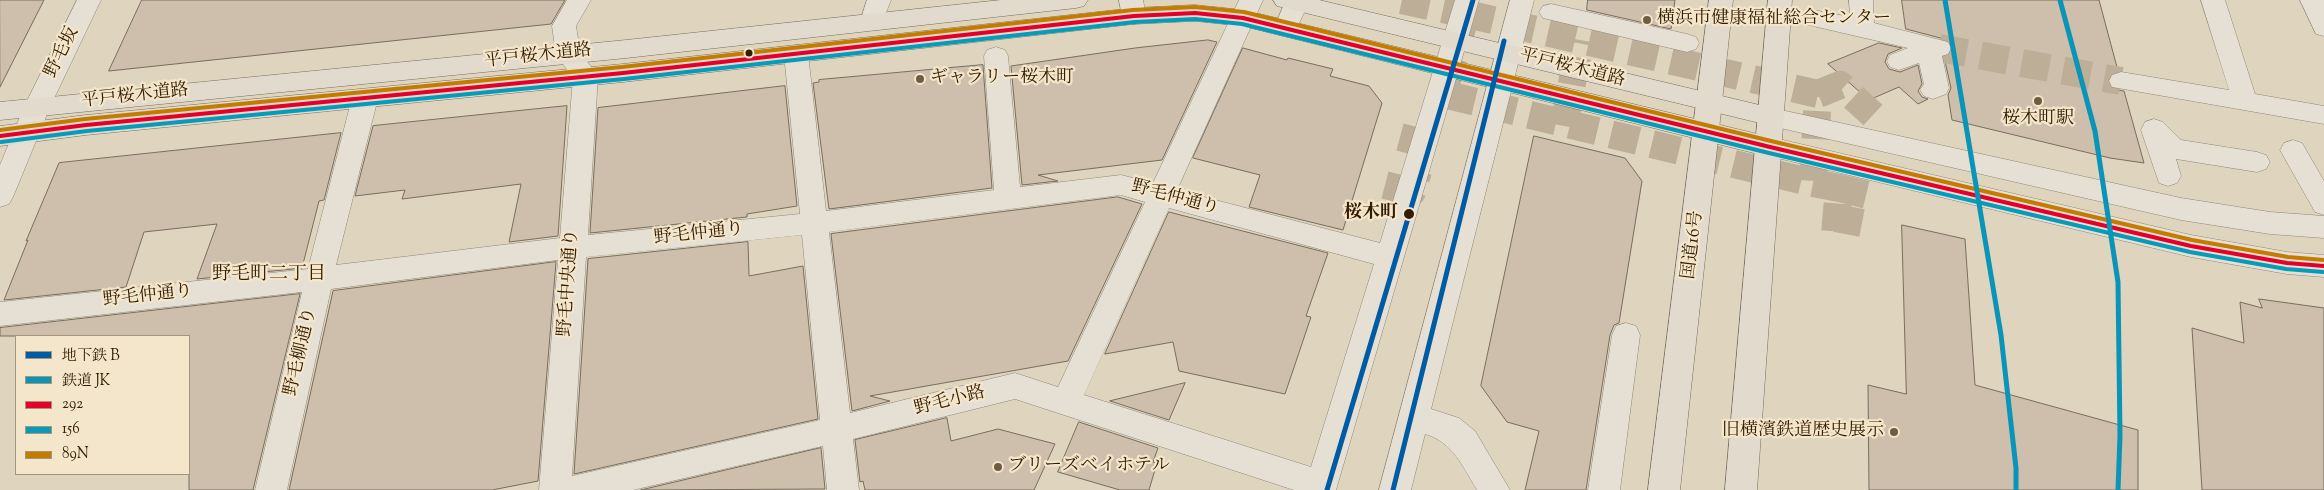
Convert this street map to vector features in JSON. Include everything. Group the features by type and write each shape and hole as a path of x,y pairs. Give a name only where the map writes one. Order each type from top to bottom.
{"main road":[{"name":"平戸桜木道路","path":"0,111 568,54 875,11 1076,0"},
{"name":"国道16号","path":"1664,490 1711,102 1721,0"},
{"path":"1742,490 1780,0"},
{"name":"平戸桜木道路","path":"1293,1 1772,117"},
{"name":"平戸桜木道路","path":"0,136 796,54 1132,8 1195,12 1247,9 1286,28 1770,147"}],"street":[{"name":"野毛坂","path":"0,197 37,107 89,0"},
{"path":"579,0 564,26 568,54 586,76"},
{"path":"1321,488 1467,0"},
{"path":"1395,490 1522,0"},
{"path":"1861,0 1862,28"},
{"path":"2213,0 2245,102"},
{"path":"2312,0 2324,28"},
{"path":"1286,28 1293,1"},
{"path":"1066,402 1247,9"},
{"path":"1561,18 1682,42 1646,50 1628,46"},
{"path":"1813,18 1862,28 1932,48"},
{"path":"1899,61 1932,48"},
{"path":"1932,48 1936,88 1933,90"},
{"path":"796,54 816,223 843,490"},
{"path":"996,56 1008,199"},
{"name":"野毛中央通り","path":"555,490 586,76"},
{"path":"2257,162 2174,149 2132,83 2192,104 2245,102 2324,115"},
{"name":"野毛柳通り","path":"271,490 319,279 364,98"},
{"path":"1772,117 2181,209 2270,223 2324,227"},
{"path":"2162,130 2168,176"},
{"path":"1770,147 2191,246 2287,263 2324,266"},
{"path":"2293,150 2324,205"},
{"name":"野毛仲通り","path":"0,314 319,279 573,247 816,223 1121,185 1391,257"},
{"path":"1604,490 1626,335"},
{"name":"野毛小路","path":"570,490 836,430 1014,386 1321,488"},
{"path":"1414,417 1448,427 1464,441 1494,490"}],"building":[{"path":"0,0 44,0 0,87"},
{"path":"142,0 565,0 551,24 109,71"},
{"name":"横浜市健康福祉総合センター","path":"1588,0 1675,0 1671,29 1587,10"},
{"name":"桜木町駅","path":"1902,0 2099,0 2118,71 2110,74 2107,82 2112,89 2124,91 2144,163 2110,158 1952,120 1948,95 1951,88 1944,57 1950,55 1953,47 1948,40 1906,29"},
{"path":"1208,40 1217,42 1162,160 1038,175 1058,181 1022,185 1011,66 1135,48"},
{"path":"1879,43 1902,48 1888,54 1885,62 1889,69 1900,72 1918,65 1922,84 1918,91 1922,97 1928,99 1918,104 1899,87 1869,100 1828,64"},
{"path":"1243,48 1287,60 1288,58 1333,69 1330,76 1369,86 1382,103 1343,230 1249,207 1260,175 1193,158"},
{"path":"983,65 992,188 829,209 813,83 819,82 819,80"},
{"path":"785,86 797,206 747,214 747,217 590,233 598,108"},
{"path":"567,106 558,236 509,242 521,184 402,199 405,190 355,196 373,126"},
{"path":"341,133 324,200 319,201 302,268 197,279 217,224 144,232 126,287 4,300 28,240 26,241 59,163"},
{"path":"1534,136 1625,158 1642,181 1619,323 1614,325 1610,335 1586,490 1525,490 1539,431 1507,422 1481,386"},
{"path":"1118,197 1142,204 1068,361 870,396 890,401 852,411 831,234"},
{"path":"1169,212 1328,253 1306,316 1311,317 1285,394 1179,371 1173,342 1105,354"},
{"path":"1902,225 1965,239 1975,385 2138,430 2138,490 1869,490 1868,385 1906,394"},
{"path":"748,242 749,276 803,266 818,419 574,474 588,259"},
{"path":"556,262 538,481 492,490 289,490 333,291"},
{"path":"300,294 253,490 189,490 190,335 0,336 0,328"},
{"path":"2259,299 2324,308 2324,490 2202,490 2192,328 2244,343 2240,302 2262,308"},
{"path":"1185,383 1169,420 1110,401"},
{"path":"947,418 951,441 998,429 1055,444 1034,490 865,490 863,481 860,482 855,440"},
{"path":"1079,422 1158,448 1153,462 1157,463 1149,490 1120,490 1058,472"},
{"path":"821,448 825,489 641,490"}],"tunnel":[{"path":"1402,0 1466,14"},
{"path":"1466,14 1818,94"},
{"path":"1466,14 1443,94 1565,123"},
{"path":"1565,123 1580,40"},
{"path":"1939,48 2121,81"},
{"path":"1818,94 1840,85 1873,115"},
{"path":"1813,183 1818,94"},
{"path":"1565,123 1813,183"},
{"path":"1400,137 1426,144"},
{"path":"1385,185 1412,192 1418,171"},
{"path":"1813,183 1839,188"},
{"path":"1836,218 1839,188"},
{"path":"1839,188 1876,197"},
{"path":"1834,245 1836,218"},
{"path":"1836,218 1862,223"}],"metro line":[{"name":"B","path":"1327,490 1473,0"},
{"name":"B","path":"1393,490 1504,41"}],"rail line":[{"name":"JK","path":"1945,0 2001,335 2016,468 2016,490"},
{"name":"JK","path":"2060,0 2095,131 2118,282 2120,436 2118,490"}],"transit line":[{"name":"89N","path":"0,130 85,119 622,67 1133,10 1195,7 1244,12 1771,141 2192,240 2288,257 2324,260"},
{"name":"292","path":"0,136 86,125 623,73 1134,16 1195,13 1243,18 1770,147 2191,246 2287,263 2324,266"},
{"name":"156","path":"1,142 87,131 624,79 1135,22 1195,19 1242,24 1769,153 2190,252 2286,269 2323,272"}],"place":[{"name":"横浜市健康福祉総合センター","path":"1647,20"},
{"name":"ギャラリー桜木町","path":"920,79"},
{"name":"桜木町駅","path":"2038,101"},
{"name":"桜木町","path":"1409,214"},
{"name":"旧横濱鉄道歴史展示","path":"1894,432"},
{"name":"ブリーズベイホテル","path":"998,467"}],"district":[{"name":"野毛町二丁目","path":"269,276"}]}
